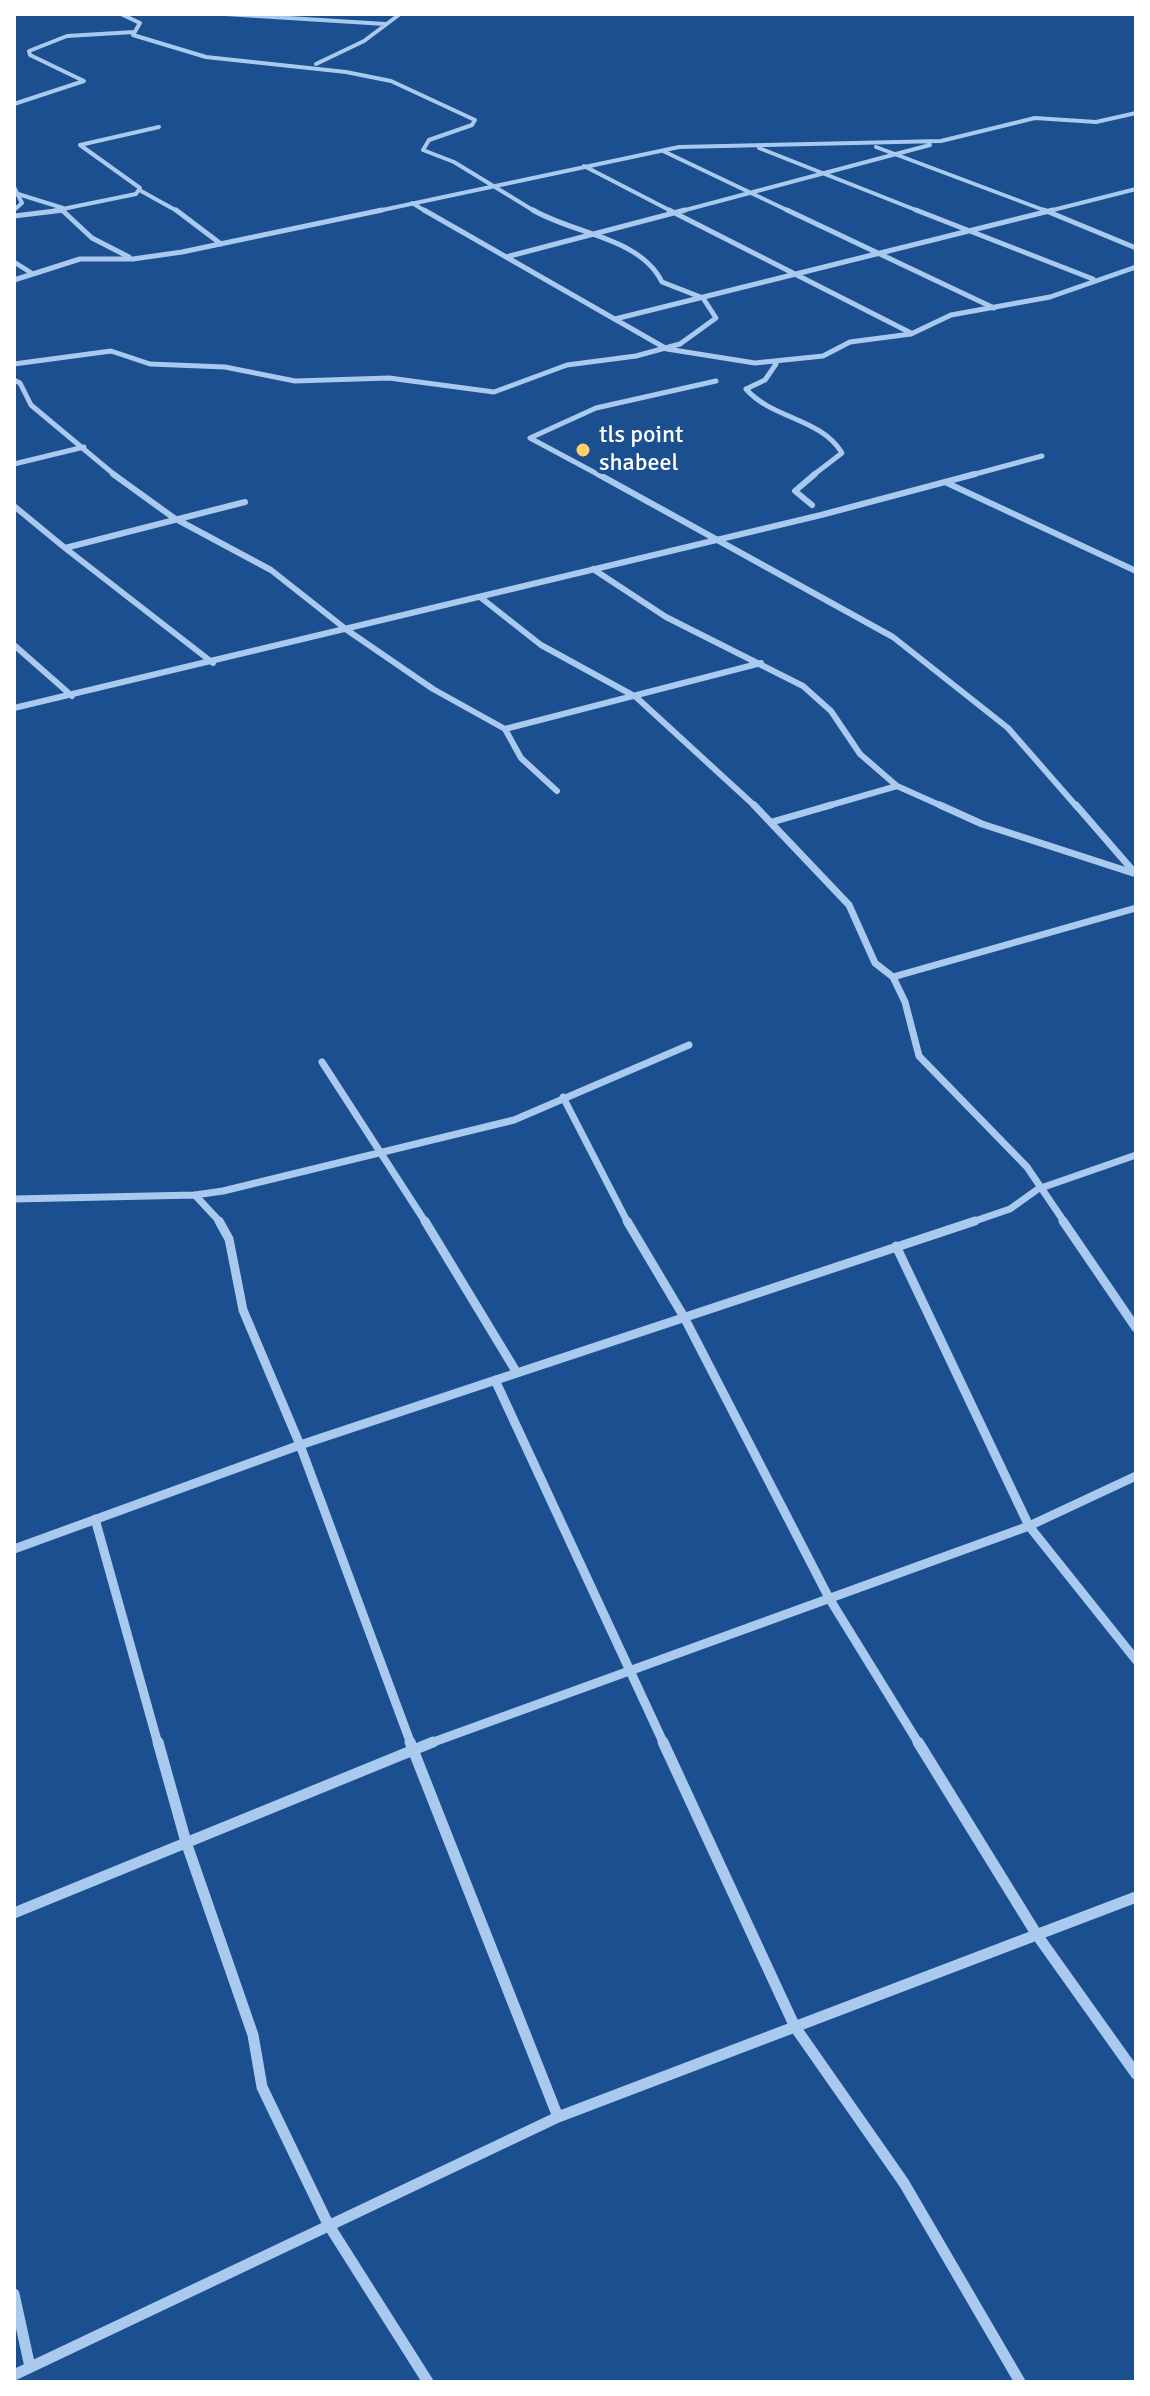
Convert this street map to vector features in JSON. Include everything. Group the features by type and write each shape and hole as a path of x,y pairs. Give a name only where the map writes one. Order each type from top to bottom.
{"street":[{"path":"121,14 140,23 134,32"},
{"path":"225,14 385,24"},
{"path":"314,65 381,31 385,24 400,14"},
{"path":"14,104 80,85 84,81 30,55 29,51 36,46 81,33 134,32 148,40 212,58 314,65 394,82 449,104 475,120 462,131 429,140 423,150 454,162 489,186 540,214 593,234 653,264 662,282 701,297 715,309 716,318 688,342 667,349 545,371 520,385 494,392 389,378 295,381 225,367 150,364 111,351 14,364"},
{"path":"14,280 56,264 80,259 133,259 221,244 662,150 941,141 1035,118 1096,122 1136,113"},
{"path":"506,257 1013,123"},
{"path":"159,127 80,145 141,191 170,205 221,244"},
{"path":"870,144 1136,248"},
{"path":"754,146 1093,280"},
{"path":"662,150 995,308"},
{"path":"584,166 911,334"},
{"path":"14,187 22,203 14,210"},
{"path":"614,319 1136,189"},
{"path":"14,216 69,209 141,191"},
{"path":"18,194 69,209"},
{"path":"412,203 667,349 776,364 823,356 850,342 911,334 951,315 1050,297 1136,267"},
{"path":"62,210 92,238 133,259"},
{"path":"14,262 33,274"},
{"path":"776,364 765,380 746,389 749,394 769,410 825,435 839,445 842,453 835,462 806,476 795,491 812,505"},
{"path":"14,380 20,383 31,405 135,492 174,518 271,570 347,630 433,689 505,729 521,758 557,791"},
{"path":"716,381 580,413 550,424 530,438 893,637 1008,728 1136,874"},
{"path":"14,464 84,447"},
{"path":"14,708 213,663 719,539 1042,456"},
{"path":"945,482 1136,571"},
{"path":"65,548 245,502"},
{"path":"14,506 213,663"},
{"path":"593,569 666,617 762,662 803,686 831,711 860,754 897,786 982,824 1136,874"},
{"path":"480,597 541,645 636,697 772,822 849,905 875,963 893,977 905,1002 919,1056 1027,1167 1038,1189 1136,1328"},
{"path":"14,645 72,696"},
{"path":"505,729 762,662"},
{"path":"772,822 897,786"},
{"path":"893,977 1136,908"},
{"path":"14,1199 195,1195 514,1120 689,1045"},
{"path":"322,1062 383,1151 517,1373"},
{"path":"563,1097 609,1190 684,1317 829,1598 1037,1935 1136,2074"},
{"path":"14,1549 300,1445 1010,1209 1038,1189 1136,1155"},
{"path":"195,1195 222,1224 229,1239 243,1310 300,1445 413,1749 558,2117"},
{"path":"896,1246 1029,1526 1136,1660"},
{"path":"495,1380 632,1669 795,2027 904,2183 1004,2360 1020,2382"},
{"path":"14,1913 413,1749 1029,1526 1136,1476"},
{"path":"95,1519 186,1842 253,2035 262,2087 330,2225 428,2382"},
{"path":"14,2375 558,2117 1136,1897"},
{"path":"14,2294 30,2367"}],"place":[{"name":"tls point shabeel","path":"583,450"}]}
